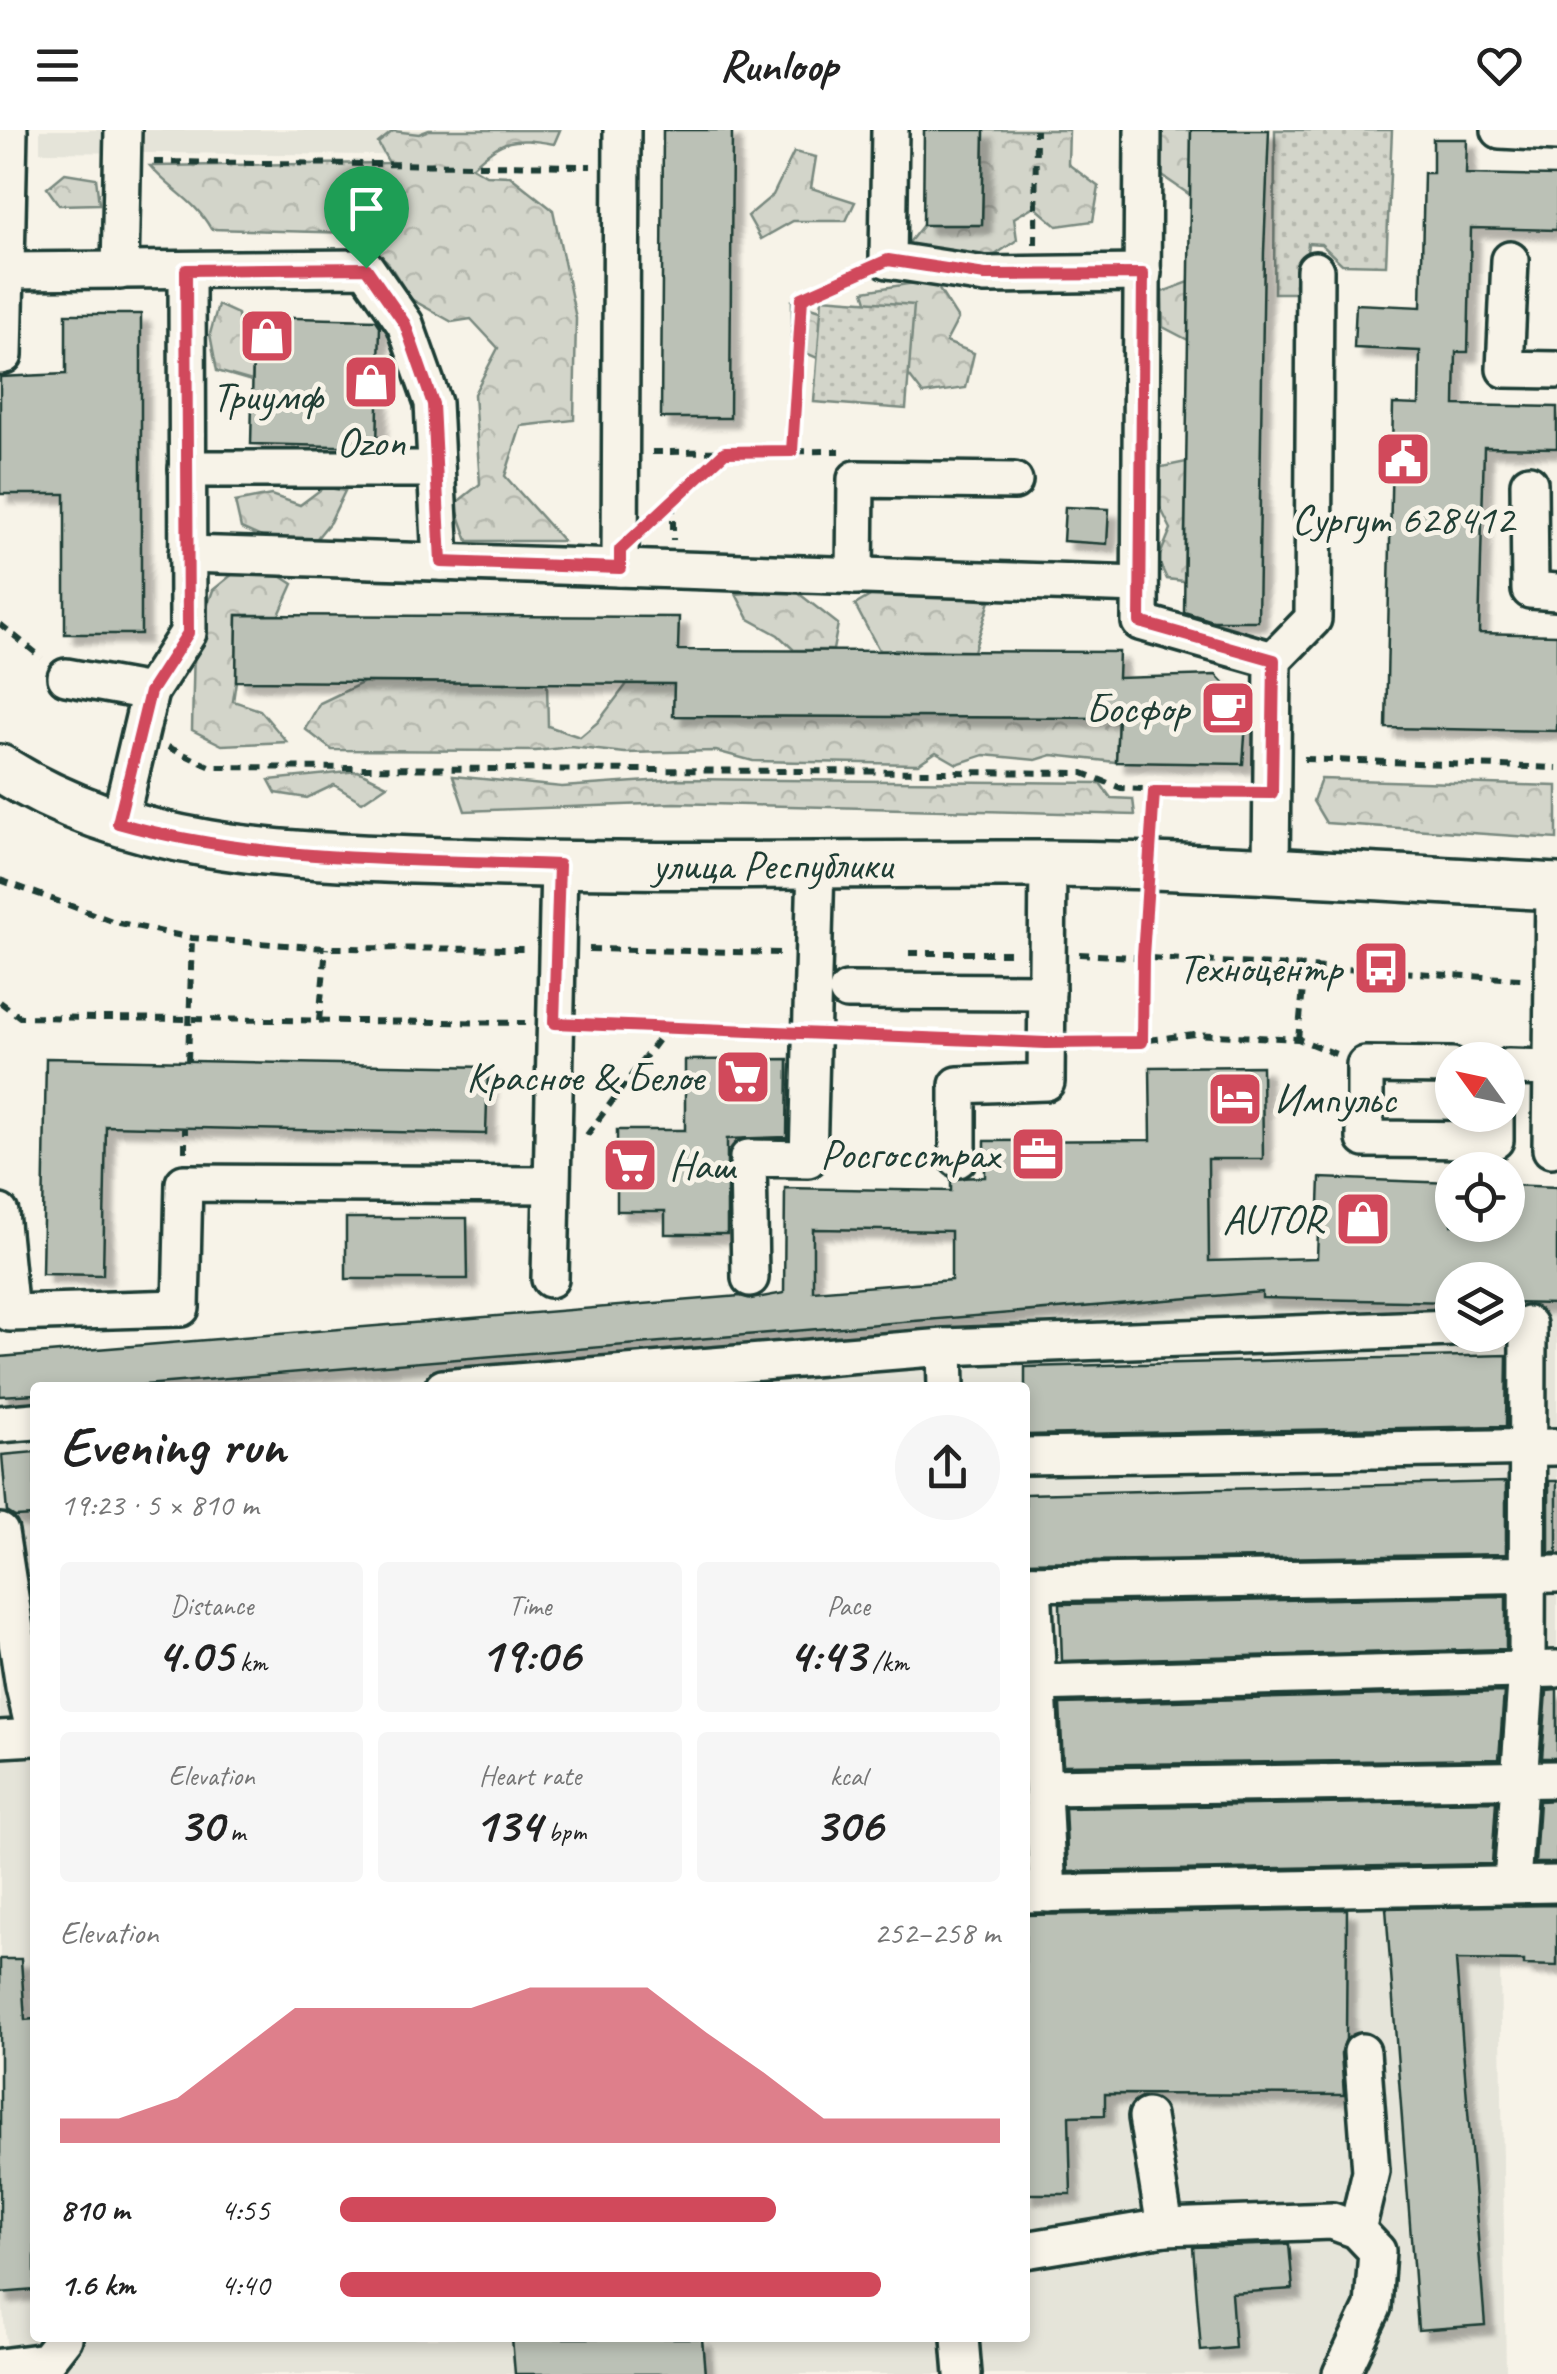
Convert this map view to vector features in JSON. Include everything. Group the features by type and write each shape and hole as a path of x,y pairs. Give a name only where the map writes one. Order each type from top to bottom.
{"main road":[{"name":"улица Республики","path":"0,768 68,807 178,840 311,856 559,865 1048,864 1271,871 1556,887"}],"lane":[{"path":"0,356 4,355 4,226 10,130"},
{"path":"620,559 622,130"},
{"path":"890,130 888,260 985,275 1143,274"},
{"path":"1143,130 1140,622 1274,660"},
{"path":"1500,130 1557,133"},
{"path":"120,270 122,146"},
{"path":"1510,260 1504,368 1557,370"},
{"path":"6,271 366,268 405,324 433,404 441,562"},
{"path":"118,823 150,692 188,633 186,270"},
{"path":"1271,871 1274,660 1313,620 1315,270"},
{"path":"187,468 436,470"},
{"path":"856,576 856,479 1014,481"},
{"path":"1528,483 1530,590 1557,592"},
{"path":"187,554 441,562 620,559 856,576 1140,585"},
{"path":"66,678 150,692"},
{"path":"750,1278 748,1158 808,1159 816,864"},
{"path":"958,1159 958,1085 1046,1082 1048,864"},
{"path":"550,1279 559,865"},
{"path":"1551,1149 1551,981 1556,887"},
{"path":"848,991 1047,992"},
{"path":"1435,1066 1366,1065 1365,1139 1495,1140 1495,1132"},
{"path":"1525,1067 1552,1068"},
{"path":"0,1213 10,1312 181,1308 184,1183 550,1186"},
{"path":"1512,1883 1517,1778 1542,1669 1542,1447 1531,1326"},
{"path":"515,1382 945,1346 1435,1329"},
{"path":"945,1346 946,1382"},
{"path":"0,1424 30,1421"},
{"path":"1030,1456 1542,1447"},
{"path":"13,1539 29,1686"},
{"path":"1030,1583 1542,1574"},
{"path":"1030,1597 1044,1787 1036,1894 1557,1884"},
{"path":"1036,1683 1542,1669"},
{"path":"0,1739 30,1736"},
{"path":"1044,1787 1557,1779"},
{"path":"1357,2230 1371,2172 1362,2052"},
{"path":"1147,2117 1166,2227"},
{"path":"1030,2249 1166,2227 1332,2221 1357,2230 1377,2250 1373,2307 1341,2374"},
{"path":"0,2367 46,2361 61,2342"},
{"path":"960,2342 963,2374"}],"path":[{"path":"1035,275 1036,130"},
{"path":"122,146 622,166"},
{"path":"792,451 802,298 888,260"},
{"path":"621,452 858,451 856,479"},
{"path":"620,559 725,452"},
{"path":"0,624 66,678"},
{"path":"139,733 211,767 1084,773 1121,788 1154,792 1272,776 1557,768"},
{"path":"1142,1042 1143,956 1154,792"},
{"path":"0,880 115,922 192,938 326,948 816,954"},
{"path":"188,1061 192,938"},
{"path":"320,1021 326,948"},
{"path":"893,954 1143,956 1551,981"},
{"path":"1298,1040 1305,968"},
{"path":"0,1002 20,1017 554,1023 1046,1043 1142,1042 1194,1034 1298,1040 1366,1065"},
{"path":"585,1138 667,1028"}],"shaded area":[{"path":"40,130 491,130 492,156 40,152"},
{"path":"1263,1257 1557,1262 1557,1966 1500,1961 1506,2374 9,2374 0,2278 0,1357"}],"green space":[{"path":"429,130 560,130 554,144 509,142 472,167 486,175 510,176 553,210 576,318 574,420 521,426 505,476 563,541 468,541 455,504 480,484 474,394 498,348 471,319 452,322 411,299 387,261 354,233 211,229 198,211 150,166 389,163 378,143 393,131 419,134"},
{"path":"984,130 1069,130 1068,164 1099,187 1093,221 1057,226 1034,206 1014,218 1017,240 989,259 936,254 907,245 923,225 982,225"},
{"path":"1156,130 1191,130 1190,195 1161,175"},
{"path":"1275,130 1392,130 1386,265 1342,264 1321,244 1308,243 1303,293 1274,293"},
{"path":"794,152 816,157 811,188 855,202 846,221 793,221 761,239 748,216 773,195"},
{"path":"65,173 96,178 99,204 59,205 47,188"},
{"path":"933,280 958,319 946,342 974,353 966,388 923,394 890,351 831,364 792,347 792,301 875,327 864,291"},
{"path":"1189,282 1188,340 1163,327 1162,292"},
{"path":"822,298 914,305 906,409 814,402"},
{"path":"218,305 238,314 239,344 253,359 252,381 217,371 210,334"},
{"path":"1186,462 1184,581 1167,579 1158,560 1171,529 1159,505 1157,468"},
{"path":"324,487 345,491 330,522 313,543 268,540 241,528 235,502 271,495 300,505"},
{"path":"239,569 270,569 293,584 279,615 237,615 233,701 260,710 287,742 222,745 192,730 194,644 213,590"},
{"path":"793,589 838,624 833,650 794,650 778,635 749,619 736,594"},
{"path":"882,589 990,601 974,651 879,650 855,605"},
{"path":"364,682 547,683 548,726 580,737 598,722 627,684 674,684 674,716 1118,718 1116,762 1052,755 1036,760 984,755 957,764 936,752 918,764 753,761 716,751 625,753 571,747 536,751 332,750 305,729 320,703"},
{"path":"358,771 387,785 362,802 334,785 307,798 276,793 269,780"},
{"path":"453,776 562,787 679,779 1100,783 1111,798 1133,799 1135,815 674,803 465,811"},
{"path":"1321,779 1557,786 1557,839 1326,823 1313,801"}],"building":[{"path":"663,130 732,130 730,418 661,418"},
{"path":"924,130 984,130 982,225 923,225"},
{"path":"1191,130 1269,130 1258,621 1213,621 1184,612"},
{"path":"1433,139 1467,139 1466,174 1557,176 1557,230 1471,228 1468,352 1456,352 1455,405 1557,407 1557,448 1484,447 1479,633 1557,635 1557,731 1386,728 1393,404 1419,405 1420,351 1354,348 1356,304 1421,307 1424,173 1433,173"},
{"path":"66,314 141,314 141,634 65,634 65,494 0,494 0,377 66,374"},
{"path":"254,317 376,320 380,326 377,447 251,444"},
{"path":"1065,507 1109,509 1107,544 1063,541"},
{"path":"237,615 679,617 678,650 1119,652 1118,678 1216,675 1232,692 1246,723 1243,764 1116,762 1118,718 673,716 674,684 236,681"},
{"path":"46,1058 488,1067 486,1134 106,1126 103,1275 42,1274"},
{"path":"788,1059 787,1137 727,1139 727,1234 665,1234 665,1211 617,1211 617,1130 685,1130 685,1060"},
{"path":"1262,1066 1263,1159 1208,1159 1209,1261 1317,1258 1320,1178 1435,1182 1435,1242 1525,1242 1525,1186 1557,1187 1557,1304 1525,1303 1525,1262 1435,1262 1435,1302 1262,1298 1262,1292 180,1382 30,1382 30,1394 0,1396 0,1357 740,1296 751,1299 784,1293 785,1188 951,1191 951,1178 985,1177 985,1141 1151,1140 1150,1067","holes":["813,1229 951,1231 951,1280 813,1291"]},
{"path":"346,1218 467,1218 468,1279 346,1279"},
{"path":"1507,1355 1506,1426 1030,1435 1030,1382 1025,1382 1025,1367"},
{"path":"30,1452 30,1516 15,1517 7,1512 2,1455"},
{"path":"1549,1481 1557,1481 1557,1553 1549,1553"},
{"path":"1506,1482 1506,1554 1030,1562 1030,1494"},
{"path":"1506,1596 1506,1649 1062,1661 1060,1604"},
{"path":"1557,1690 1557,1758 1542,1758 1547,1691"},
{"path":"1504,1692 1499,1759 1063,1765 1060,1704"},
{"path":"1557,1800 1557,1863 1535,1863 1539,1801"},
{"path":"1496,1801 1492,1864 1068,1872 1065,1808"},
{"path":"1557,1905 1557,1966 1524,1965 1524,1961 1456,1960 1485,2325 1418,2330 1386,1908"},
{"path":"1347,1909 1346,2039 1341,2054 1344,2095 1105,2094 1105,2115 1069,2116 1071,2194 1030,2194 1030,1915"},
{"path":"0,1959 21,1959 25,2020 30,2020 30,2290 0,2293"},
{"path":"1289,2244 1293,2289 1231,2293 1235,2348 1201,2351 1193,2247"},
{"path":"512,2342 702,2342 705,2374 515,2374"}],"place":[{"name":"Триумф","path":"267,336"},
{"name":"Ozon","path":"371,382"},
{"name":"Сургут 628412","path":"1403,459"},
{"name":"Босфор","path":"1228,708"},
{"name":"Техноцентр","path":"1381,968"},
{"name":"Красное & Белое","path":"743,1077"},
{"name":"Импульс","path":"1235,1099"},
{"name":"Росгосстрах","path":"1038,1154"},
{"name":"Наш","path":"630,1165"},
{"name":"AUTOR","path":"1363,1219"}],"route":[{"path":"888,260 985,275 1143,274 1140,622 1274,660 1272,793 1154,792 1143,956 1142,1042 1046,1043 554,1023 559,865 311,856 178,840 118,823 150,692 188,633 186,270 366,268 405,324 433,404 441,562 620,568 620,550 725,452 792,451 802,298 888,260"}]}
